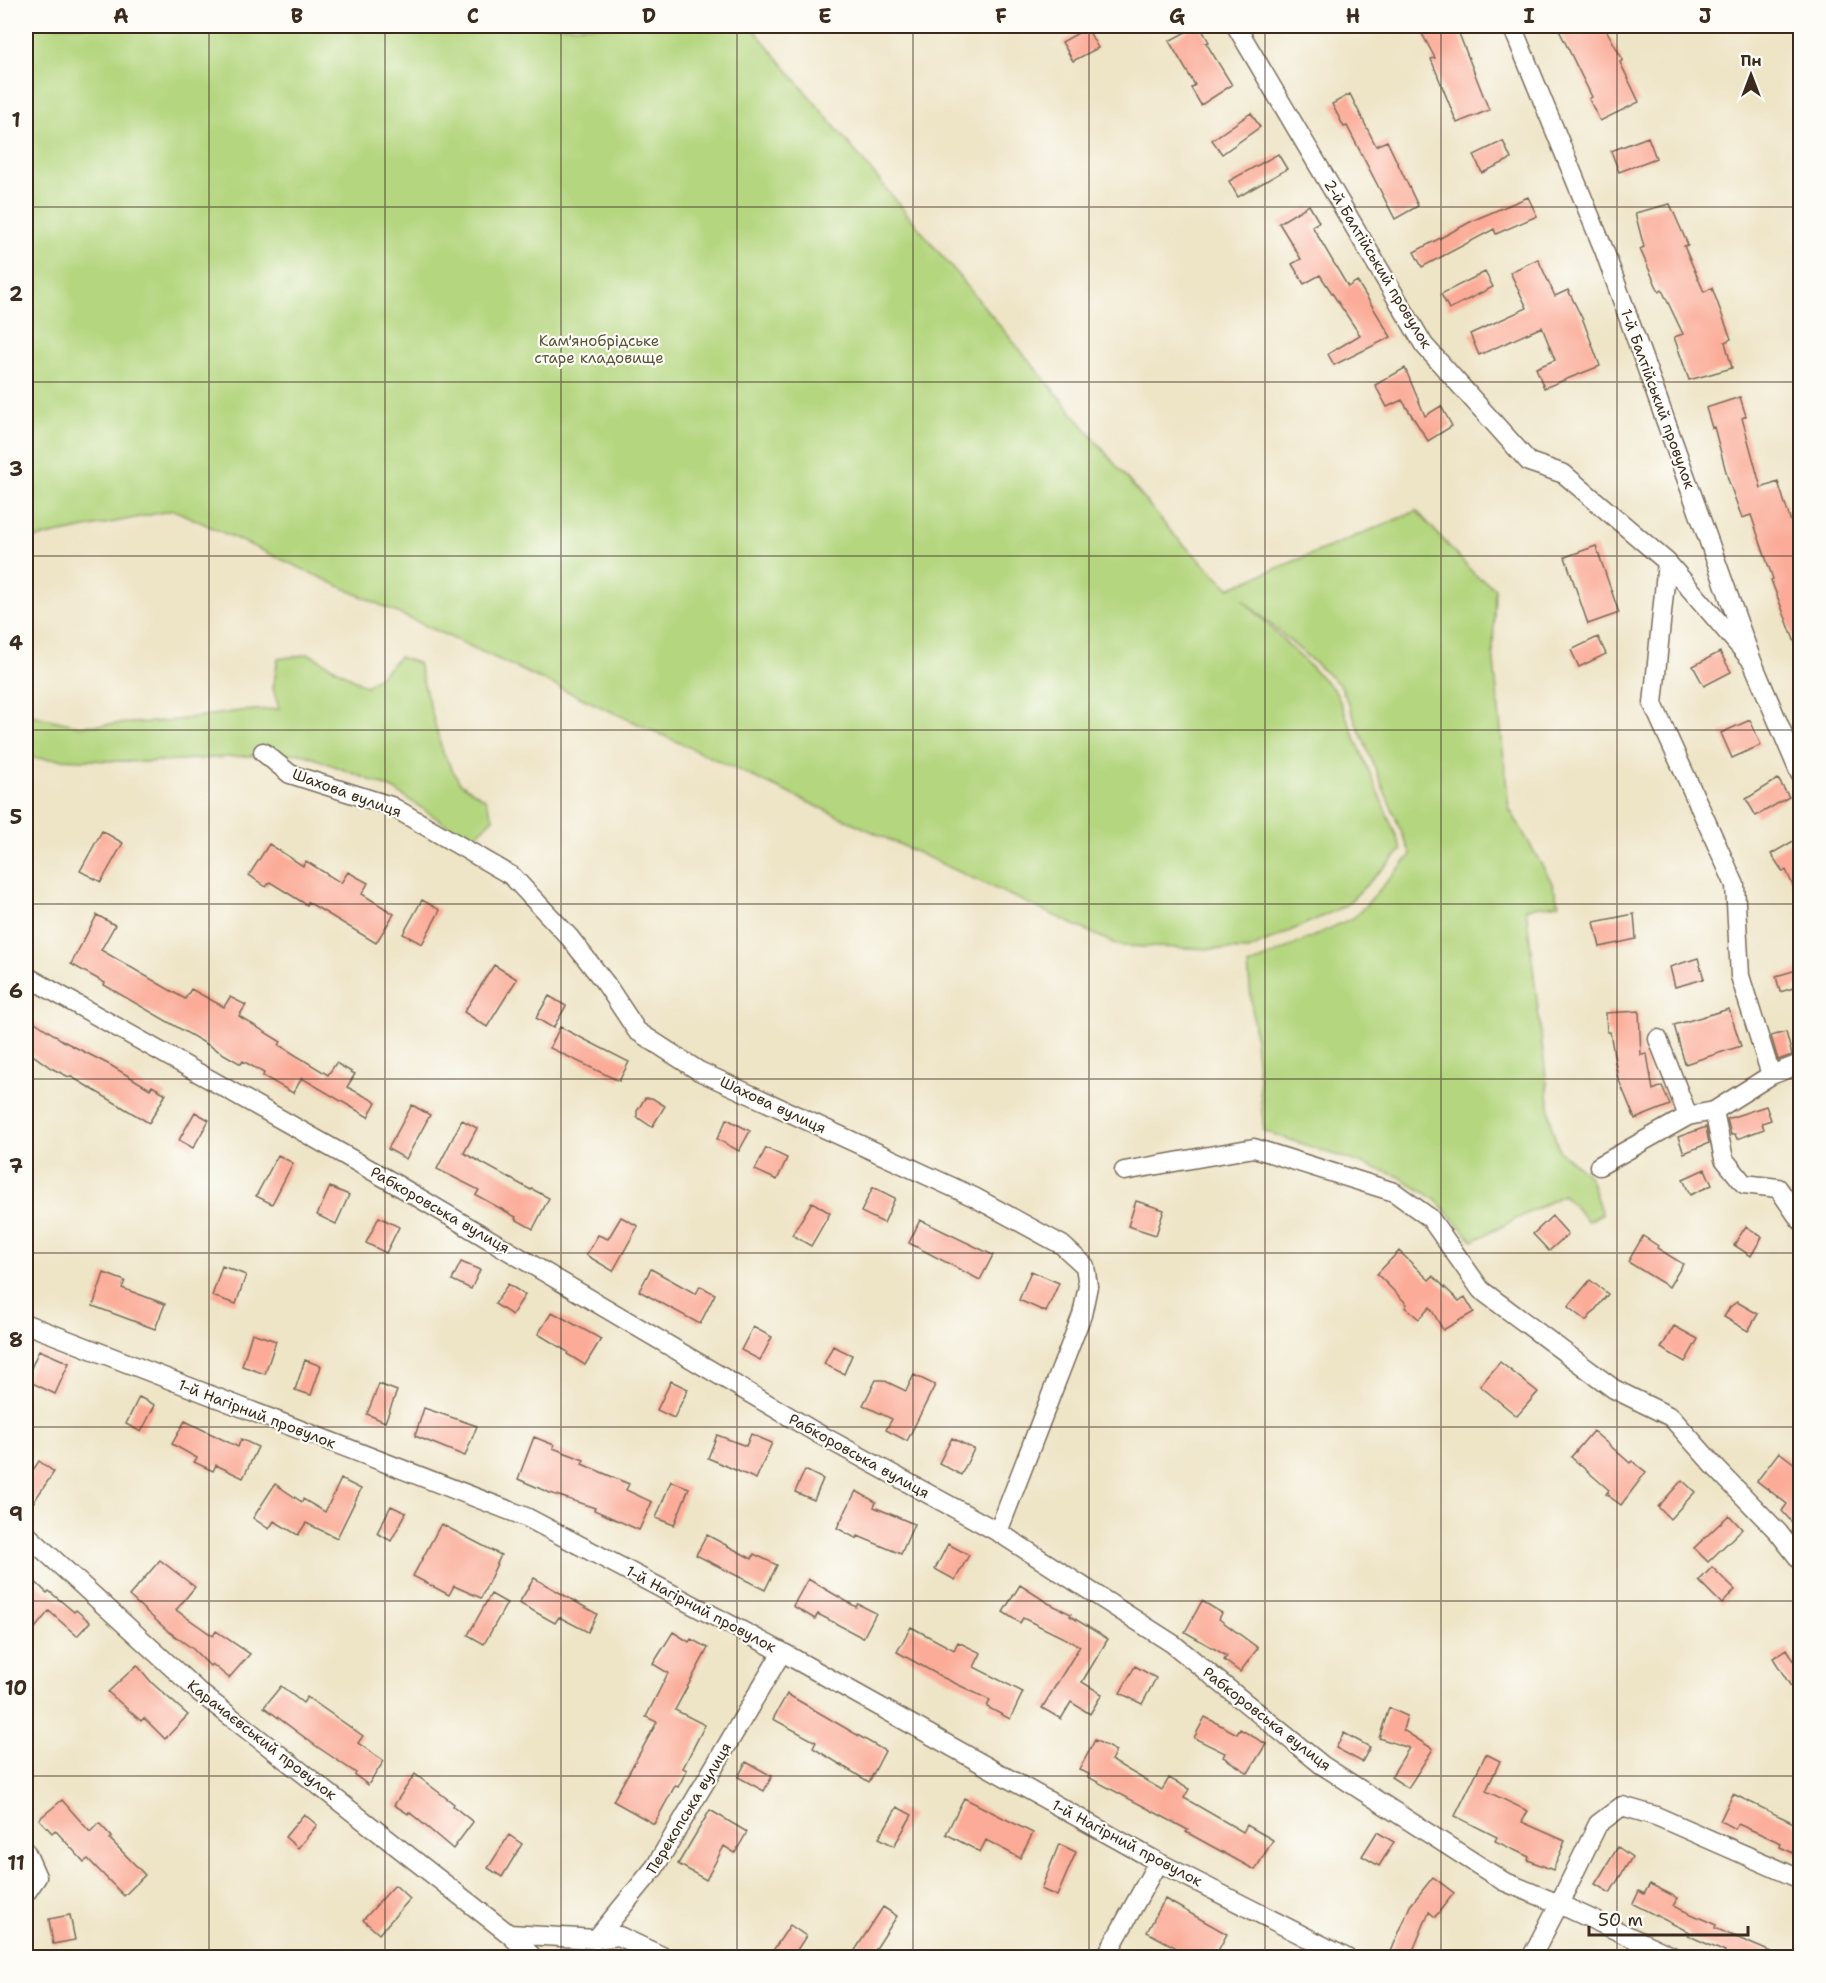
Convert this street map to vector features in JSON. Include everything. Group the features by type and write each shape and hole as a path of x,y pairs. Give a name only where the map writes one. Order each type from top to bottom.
{"street":[{"name":"2-й Балтійський провулок","path":"1236,26 1424,345 1530,462 1564,474 1667,562 1752,661"},
{"name":"1-й Балтійський провулок","path":"1512,26 1604,250 1752,661 1800,774"},
{"path":"1667,562 1653,704 1735,885 1740,976 1771,1075"},
{"name":"Шахова вулиця","path":"263,752 290,774 391,806 512,876 570,938 606,984 637,1031 699,1071 974,1197 1062,1245 1085,1266 1088,1286 1082,1315 998,1532"},
{"name":"Рабкоровська вулиця","path":"26,976 387,1179 817,1433 998,1532 1173,1644 1322,1765 1503,1881 1676,1958"},
{"path":"1658,1039 1688,1116"},
{"path":"1599,1166 1688,1116 1713,1111 1771,1075 1800,1064"},
{"path":"1713,1111 1724,1159 1737,1176 1744,1184 1778,1188 1800,1220"},
{"path":"1124,1171 1254,1148 1394,1192 1430,1218 1481,1290 1614,1389 1671,1417 1778,1532 1800,1560"},
{"name":"1-й Нагірний провулок","path":"26,1324 526,1517 782,1652 1158,1862 1347,1958"},
{"name":"Карачаєвський провулок","path":"26,1534 199,1692 509,1934 534,1958"},
{"name":"Перекопська вулиця","path":"589,1958 596,1939 655,1867 782,1652"},
{"path":"1531,1958 1598,1824 1622,1806 1656,1816 1800,1879"},
{"path":"26,1852 37,1877 26,1893"},
{"path":"1105,1958 1158,1862"},
{"path":"509,1934 596,1939 619,1936 666,1958"}],"green space":[{"name":"Кам'янобрідське старе кладовище","path":"26,26 751,26 1173,534 1229,588 1417,511 1475,575 1495,588 1493,652 1509,808 1551,881 1559,904 1526,908 1552,1128 1559,1150 1589,1176 1602,1214 1588,1221 1563,1195 1473,1241 1435,1199 1398,1176 1264,1131 1248,966 1355,917 1411,855 1341,686 1242,599 1336,692 1402,850 1345,906 1248,950 1120,946 174,510 26,540"},
{"path":"309,654 366,686 399,657 418,663 443,753 460,783 485,799 493,818 471,841 393,789 301,753 145,762 26,758 26,706 31,715 79,726 169,721 240,711 279,709 273,688 278,659"}],"building":[{"path":"1200,26 1209,42 1206,43 1232,85 1201,105 1191,88 1195,85 1169,41"},
{"path":"1418,26 1456,26 1489,110 1457,123 1431,59 1435,58"},
{"path":"1557,26 1604,26 1623,60 1620,62 1639,102 1600,121 1589,99 1592,97"},
{"path":"1087,28 1098,48 1073,61 1062,42"},
{"path":"1350,94 1376,146 1387,141 1418,206 1395,219 1347,126 1344,127 1332,104"},
{"path":"1251,113 1260,127 1222,154 1212,140"},
{"path":"1648,137 1656,158 1619,172 1611,151"},
{"path":"1503,141 1511,159 1482,173 1474,155"},
{"path":"1278,154 1287,169 1238,197 1229,181"},
{"path":"1528,197 1537,216 1496,234 1494,229 1422,267 1414,252 1474,220"},
{"path":"1670,204 1688,245 1684,246 1704,292 1712,288 1731,339 1725,342 1732,368 1689,380 1674,337 1683,334 1662,290 1659,292 1640,249 1644,247 1635,213"},
{"path":"1309,205 1319,222 1312,226 1348,287 1357,281 1391,337 1334,365 1328,354 1360,335 1320,275 1304,284 1292,264 1301,259 1279,223"},
{"path":"1538,259 1555,296 1568,290 1583,320 1600,366 1544,388 1536,368 1555,360 1542,327 1479,355 1470,334 1527,308 1510,272"},
{"path":"1485,272 1493,287 1449,309 1441,294"},
{"path":"1405,368 1425,416 1441,406 1452,426 1428,441 1402,400 1387,407 1375,385"},
{"path":"1740,397 1746,416 1742,418 1761,488 1778,482 1791,522 1800,519 1800,653 1771,580 1773,579 1751,515 1742,518 1706,408"},
{"path":"1596,546 1619,613 1588,624 1565,557"},
{"path":"1598,637 1606,654 1579,667 1571,650"},
{"path":"1720,652 1731,672 1704,686 1693,666"},
{"path":"1750,720 1761,745 1732,758 1721,733"},
{"path":"1778,779 1789,797 1756,816 1746,799"},
{"path":"102,831 123,843 101,882 80,871"},
{"path":"1800,837 1800,901 1786,870 1783,872 1771,854"},
{"path":"269,844 303,866 306,861 341,883 348,872 368,883 362,894 394,914 376,943 308,902 307,905 270,882 266,887 249,875"},
{"path":"422,900 440,910 422,944 403,934"},
{"path":"1634,914 1636,939 1600,947 1594,922"},
{"path":"97,915 115,925 101,950 185,999 191,989 224,1007 230,997 246,1005 239,1016 281,1042 279,1045 328,1075 336,1063 355,1074 347,1087 376,1102 368,1117 302,1078 293,1093 263,1076 264,1073 243,1061 241,1064 71,964"},
{"path":"1698,958 1704,979 1675,987 1670,967"},
{"path":"494,965 517,979 487,1027 464,1012"},
{"path":"1800,969 1800,986 1780,992 1776,976"},
{"path":"549,996 566,1006 553,1028 536,1018"},
{"path":"1729,1009 1741,1046 1685,1064 1674,1025"},
{"path":"1639,1011 1641,1055 1647,1054 1653,1090 1662,1086 1670,1105 1635,1119 1618,1078 1610,1032 1607,1032 1606,1013"},
{"path":"26,1016 65,1042 150,1089 152,1086 166,1094 149,1123 70,1076 51,1068 26,1050"},
{"path":"560,1027 629,1062 619,1081 550,1048"},
{"path":"1786,1032 1792,1055 1778,1060 1771,1036"},
{"path":"645,1098 652,1098 665,1106 652,1127 637,1117 637,1111"},
{"path":"412,1105 430,1115 406,1159 388,1149"},
{"path":"1766,1106 1771,1120 1762,1123 1764,1129 1737,1139 1735,1134 1731,1135 1727,1119"},
{"path":"195,1112 209,1120 193,1148 179,1140"},
{"path":"727,1119 750,1131 739,1151 717,1139"},
{"path":"462,1120 477,1128 464,1153 549,1198 533,1229 476,1195 479,1190 437,1169"},
{"path":"1706,1127 1709,1143 1684,1153 1678,1137"},
{"path":"766,1148 787,1158 777,1180 755,1170"},
{"path":"278,1155 293,1163 272,1204 256,1196"},
{"path":"1705,1169 1712,1185 1690,1195 1683,1179"},
{"path":"330,1187 349,1195 336,1224 317,1215"},
{"path":"873,1187 895,1198 884,1223 861,1212"},
{"path":"1136,1201 1164,1210 1156,1235 1128,1226"},
{"path":"812,1202 830,1213 811,1246 792,1235"},
{"path":"1552,1216 1568,1234 1549,1251 1533,1234"},
{"path":"379,1217 399,1227 386,1253 366,1243"},
{"path":"621,1217 638,1226 613,1271 586,1255 598,1235 608,1239"},
{"path":"920,1220 993,1255 980,1280 909,1243"},
{"path":"1746,1226 1762,1237 1751,1256 1734,1245"},
{"path":"1643,1236 1658,1246 1657,1248 1683,1264 1669,1287 1628,1262"},
{"path":"1399,1251 1429,1280 1433,1276 1459,1301 1465,1297 1474,1312 1443,1330 1430,1307 1419,1319 1405,1307 1407,1304 1377,1274"},
{"path":"461,1262 480,1270 471,1289 452,1280"},
{"path":"222,1266 246,1275 236,1304 212,1296"},
{"path":"651,1269 696,1294 700,1286 715,1294 700,1324 639,1291"},
{"path":"1031,1271 1059,1283 1046,1312 1019,1300"},
{"path":"104,1273 125,1281 122,1288 165,1304 155,1329 93,1306"},
{"path":"1590,1280 1608,1294 1586,1321 1568,1307"},
{"path":"508,1284 525,1295 512,1315 495,1304"},
{"path":"1737,1302 1758,1314 1748,1331 1724,1317 1730,1307"},
{"path":"552,1312 601,1339 585,1365 538,1334"},
{"path":"1674,1326 1698,1339 1685,1362 1661,1348"},
{"path":"753,1327 772,1337 760,1360 741,1350"},
{"path":"252,1333 276,1341 265,1374 242,1366"},
{"path":"833,1346 852,1355 844,1374 824,1364"},
{"path":"39,1350 69,1363 55,1394 26,1380"},
{"path":"305,1360 321,1366 311,1395 295,1390"},
{"path":"1500,1362 1538,1392 1517,1416 1480,1386"},
{"path":"914,1375 935,1385 907,1441 886,1430 892,1419 863,1405 876,1380 883,1380 906,1391"},
{"path":"671,1381 688,1389 674,1418 657,1410"},
{"path":"379,1384 397,1391 385,1422 367,1414"},
{"path":"139,1397 155,1405 141,1432 126,1424"},
{"path":"424,1408 477,1426 465,1456 415,1436"},
{"path":"185,1421 238,1447 241,1439 258,1447 243,1478 216,1465 213,1471 194,1462 197,1458 172,1444"},
{"path":"1593,1431 1630,1463 1632,1461 1646,1472 1621,1505 1606,1494 1609,1490 1571,1457"},
{"path":"751,1434 772,1443 756,1479 708,1458 717,1435 746,1446"},
{"path":"534,1437 554,1445 553,1448 584,1460 582,1464 629,1484 626,1490 652,1502 639,1530 594,1510 595,1508 550,1493 518,1479"},
{"path":"952,1438 974,1449 961,1475 939,1463"},
{"path":"1779,1452 1800,1468 1800,1531 1782,1511 1787,1504 1757,1481"},
{"path":"39,1461 54,1472 26,1513 26,1481"},
{"path":"805,1470 823,1479 814,1500 795,1492"},
{"path":"341,1479 361,1489 337,1538 306,1523 298,1535 274,1521 269,1529 253,1518 275,1484 302,1502 303,1499 325,1512"},
{"path":"1682,1480 1695,1492 1670,1519 1658,1507"},
{"path":"671,1481 689,1488 674,1525 656,1518"},
{"path":"856,1491 876,1502 874,1507 914,1524 901,1554 858,1536 857,1539 837,1528"},
{"path":"391,1506 406,1513 391,1541 377,1533"},
{"path":"1729,1515 1742,1529 1708,1562 1694,1548"},
{"path":"441,1524 501,1555 481,1598 454,1586 449,1595 413,1576"},
{"path":"707,1535 752,1559 754,1554 777,1565 765,1590 696,1555"},
{"path":"948,1544 969,1555 955,1580 935,1569"},
{"path":"160,1560 195,1587 176,1610 213,1636 216,1631 250,1654 229,1678 212,1664 210,1666 129,1596"},
{"path":"1712,1567 1735,1590 1722,1604 1699,1581"},
{"path":"26,1573 47,1593 49,1591 90,1622 77,1636 49,1611 26,1639"},
{"path":"534,1578 597,1614 588,1632 559,1617 555,1623 519,1603"},
{"path":"808,1579 856,1607 858,1604 876,1613 863,1638 818,1614 815,1619 793,1606"},
{"path":"1020,1585 1048,1603 1071,1614 1070,1616 1108,1639 1082,1682 1102,1694 1090,1714 1071,1702 1061,1719 1042,1708 1080,1646 1023,1618 1020,1623 1003,1612"},
{"path":"491,1594 507,1603 484,1644 468,1635"},
{"path":"1202,1601 1222,1613 1219,1619 1258,1648 1240,1672 1224,1660 1227,1656 1185,1632"},
{"path":"911,1627 954,1650 958,1642 981,1653 974,1667 1023,1692 1010,1719 987,1707 990,1700 897,1652"},
{"path":"673,1632 689,1642 691,1639 708,1648 675,1710 705,1725 683,1768 687,1770 678,1787 675,1786 654,1824 613,1801 657,1722 646,1717 668,1673 653,1664"},
{"path":"1787,1649 1800,1670 1800,1701 1773,1658"},
{"path":"137,1665 152,1683 188,1715 165,1739 144,1718 141,1721 108,1692"},
{"path":"1135,1666 1156,1678 1142,1704 1120,1693"},
{"path":"281,1686 303,1703 307,1697 363,1736 358,1743 384,1761 368,1785 355,1775 356,1773 264,1707"},
{"path":"787,1694 885,1751 869,1782 813,1748 816,1742 773,1719"},
{"path":"1389,1708 1407,1716 1403,1730 1433,1749 1408,1788 1391,1777 1409,1748 1379,1738"},
{"path":"1205,1717 1237,1734 1240,1729 1266,1744 1248,1773 1223,1757 1225,1753 1194,1738"},
{"path":"1344,1733 1370,1747 1362,1762 1336,1748"},
{"path":"1095,1740 1116,1751 1111,1760 1162,1790 1169,1778 1189,1789 1184,1798 1243,1832 1247,1825 1273,1840 1255,1870 1079,1770"},
{"path":"1486,1754 1500,1761 1486,1791 1528,1811 1522,1822 1565,1841 1553,1870 1528,1860 1529,1857 1495,1841 1497,1837 1455,1816"},
{"path":"746,1762 772,1776 764,1791 738,1777"},
{"path":"415,1774 473,1822 453,1849 409,1812 408,1814 394,1805"},
{"path":"1733,1794 1800,1826 1800,1856 1780,1847 1781,1843 1738,1824 1735,1829 1720,1821"},
{"path":"964,1798 1033,1833 1020,1858 986,1840 980,1852 946,1834"},
{"path":"62,1800 90,1832 99,1823 112,1837 110,1839 145,1875 124,1896 88,1859 84,1862 55,1830 52,1833 39,1819"},
{"path":"897,1807 912,1815 894,1846 879,1838"},
{"path":"710,1810 747,1832 735,1853 724,1846 706,1880 678,1864"},
{"path":"304,1814 317,1825 298,1848 285,1837"},
{"path":"1377,1832 1394,1842 1379,1866 1362,1856"},
{"path":"509,1835 522,1844 502,1877 488,1868"},
{"path":"1059,1844 1076,1852 1057,1896 1041,1889"},
{"path":"1618,1847 1632,1857 1610,1893 1595,1884"},
{"path":"1433,1877 1454,1893 1435,1917 1429,1912 1410,1958 1399,1958 1390,1954 1410,1906"},
{"path":"1650,1884 1678,1898 1673,1906 1716,1925 1715,1928 1785,1958 1723,1958 1725,1952 1687,1935 1689,1932 1633,1904 1639,1891 1644,1894"},
{"path":"395,1885 410,1899 379,1934 363,1920"},
{"path":"1165,1899 1227,1934 1214,1958 1195,1958 1147,1932"},
{"path":"883,1907 897,1916 870,1958 850,1958"},
{"path":"70,1915 75,1940 53,1944 49,1919"},
{"path":"790,1925 806,1936 792,1958 768,1958"}]}
